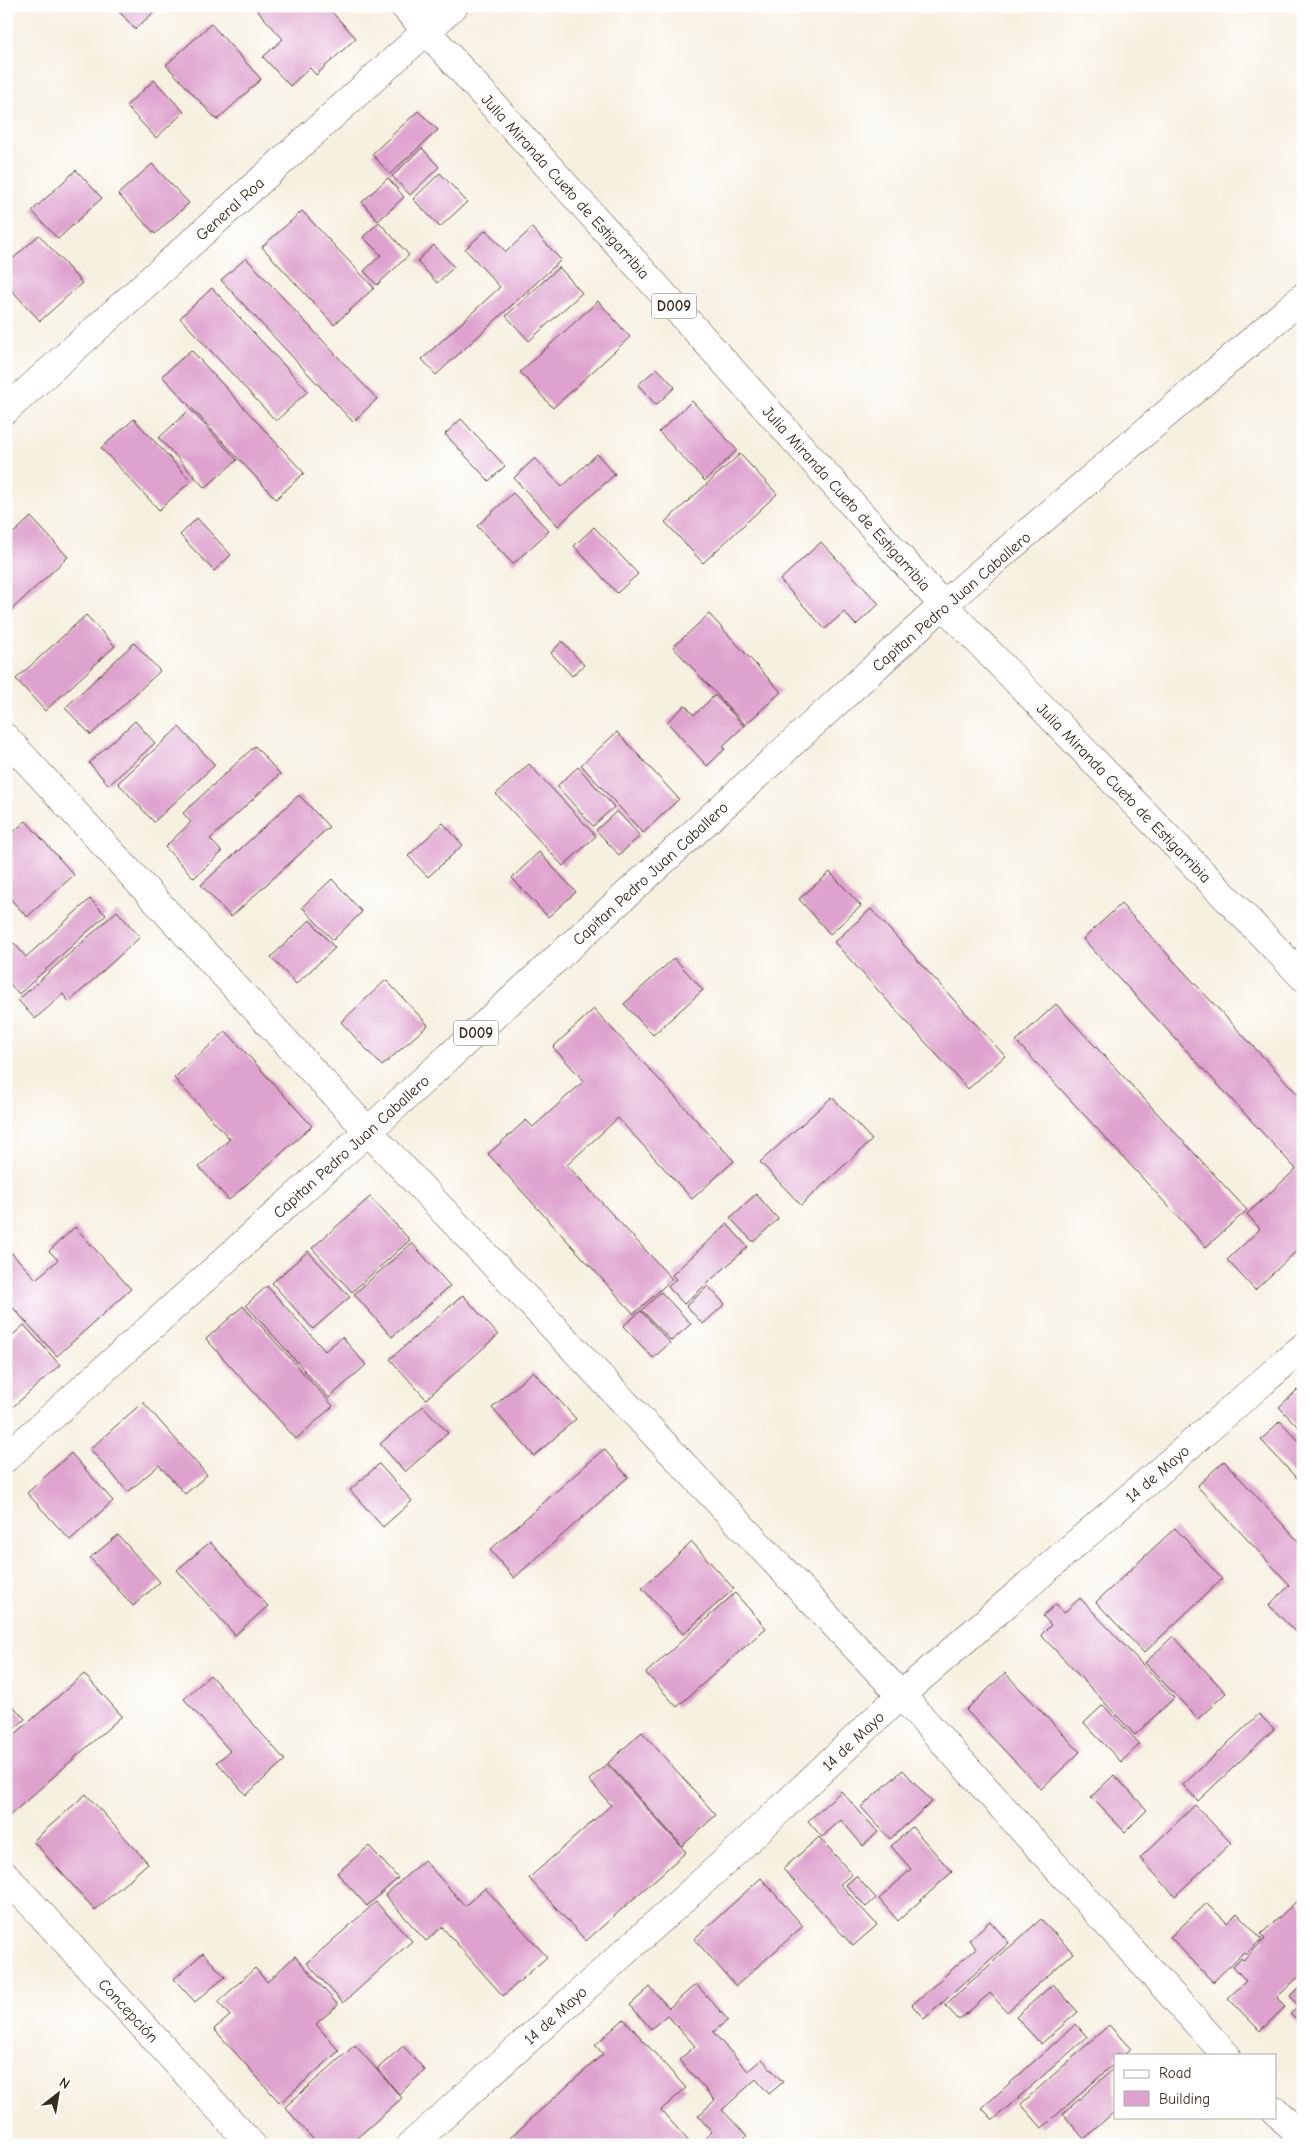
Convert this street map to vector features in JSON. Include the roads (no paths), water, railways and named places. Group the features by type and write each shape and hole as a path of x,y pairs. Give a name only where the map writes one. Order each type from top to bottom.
{"street":[{"name":"Julia Miranda Cueto de Estigarribia","path":"404,6 943,605 1303,977"},
{"name":"General Roa","path":"6,410 454,6"},
{"name":"Capitan Pedro Juan Caballero","path":"6,1458 368,1131 943,605 1303,297"},
{"path":"6,738 368,1131 901,1695 1225,2054"},
{"name":"14 de Mayo","path":"411,2145 730,1857 901,1695 1303,1347"},
{"name":"Concepción","path":"6,1876 252,2145"},
{"path":"1276,2111 1303,2140"}]}
